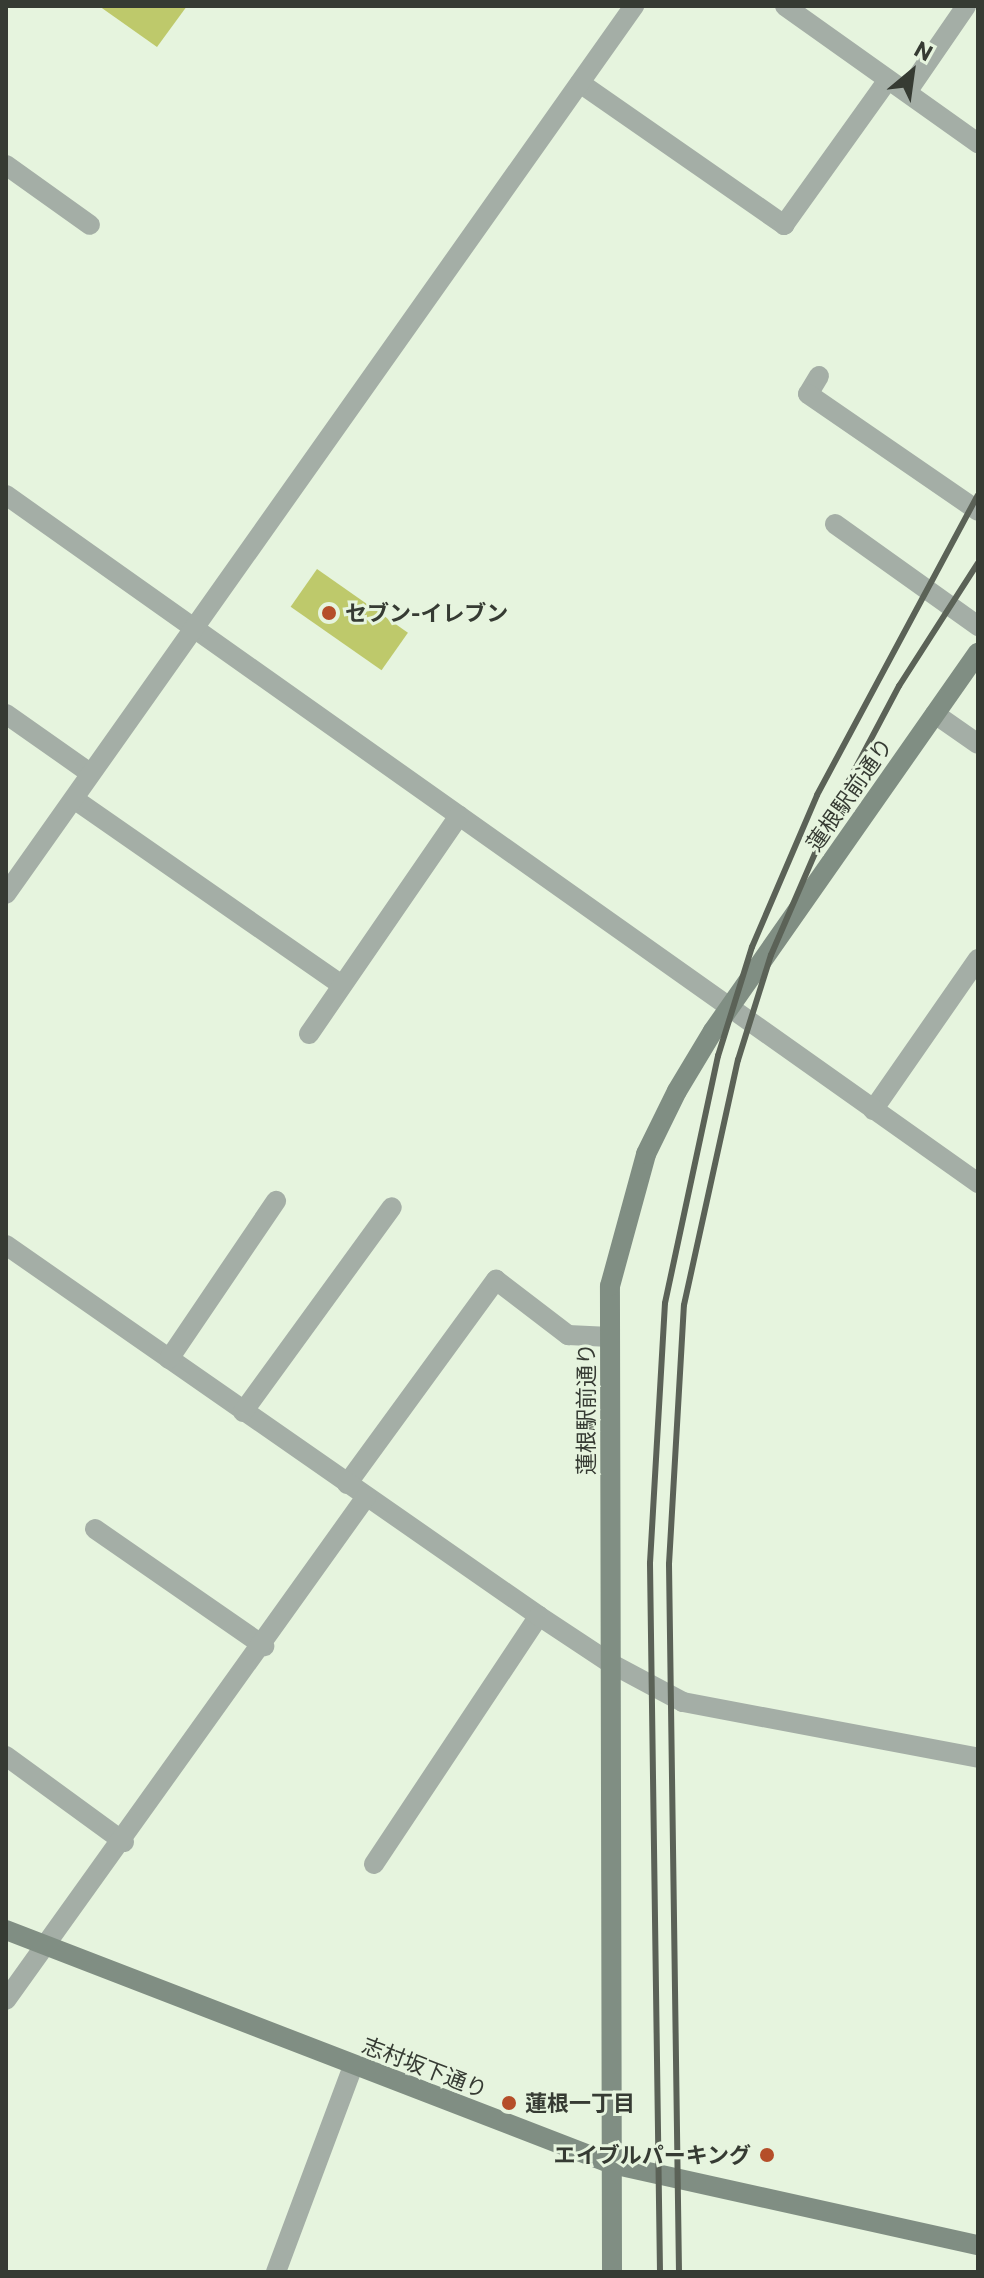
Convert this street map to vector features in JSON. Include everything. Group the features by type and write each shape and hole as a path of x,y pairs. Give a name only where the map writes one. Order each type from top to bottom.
{"street":[{"path":"6,894 191,627 634,6"},
{"path":"785,6 978,143"},
{"path":"907,92 966,6"},
{"path":"580,83 784,225 888,80"},
{"path":"6,165 90,225"},
{"path":"819,376 808,394 978,511"},
{"path":"6,495 978,1183"},
{"path":"835,524 978,626"},
{"name":"蓮根駅前通り","path":"612,2272 610,1286 646,1154 677,1091 729,1008 978,652"},
{"path":"6,714 90,773"},
{"path":"935,714 978,744"},
{"path":"74,799 342,985"},
{"path":"309,1034 459,816"},
{"path":"873,1110 978,959"},
{"path":"169,1359 276,1201"},
{"path":"243,1412 392,1207"},
{"path":"6,1245 539,1616 610,1663 683,1702 978,1756"},
{"path":"347,1484 496,1280 568,1335 610,1337"},
{"path":"6,2000 44,1945 124,1842 366,1497"},
{"path":"95,1529 264,1646"},
{"path":"374,1864 539,1616"},
{"path":"6,1756 124,1842"},
{"name":"志村坂下通り","path":"6,1930 612,2164 978,2245"},
{"path":"276,2272 353,2066"}],"building":[{"path":"99,6 187,6 157,47"},
{"path":"317,569 408,633 382,670 291,607"}],"railway":[{"path":"660,2272 650,1563 665,1303 718,1056 752,947 817,795 978,495"},
{"path":"679,2272 669,1564 684,1305 738,1060 771,955 836,805 899,686 978,563"}],"place":[{"name":"セブン-イレブン","path":"329,613"},
{"name":"蓮根一丁目","path":"509,2103"},
{"name":"エイブルパーキング","path":"767,2155"}]}
